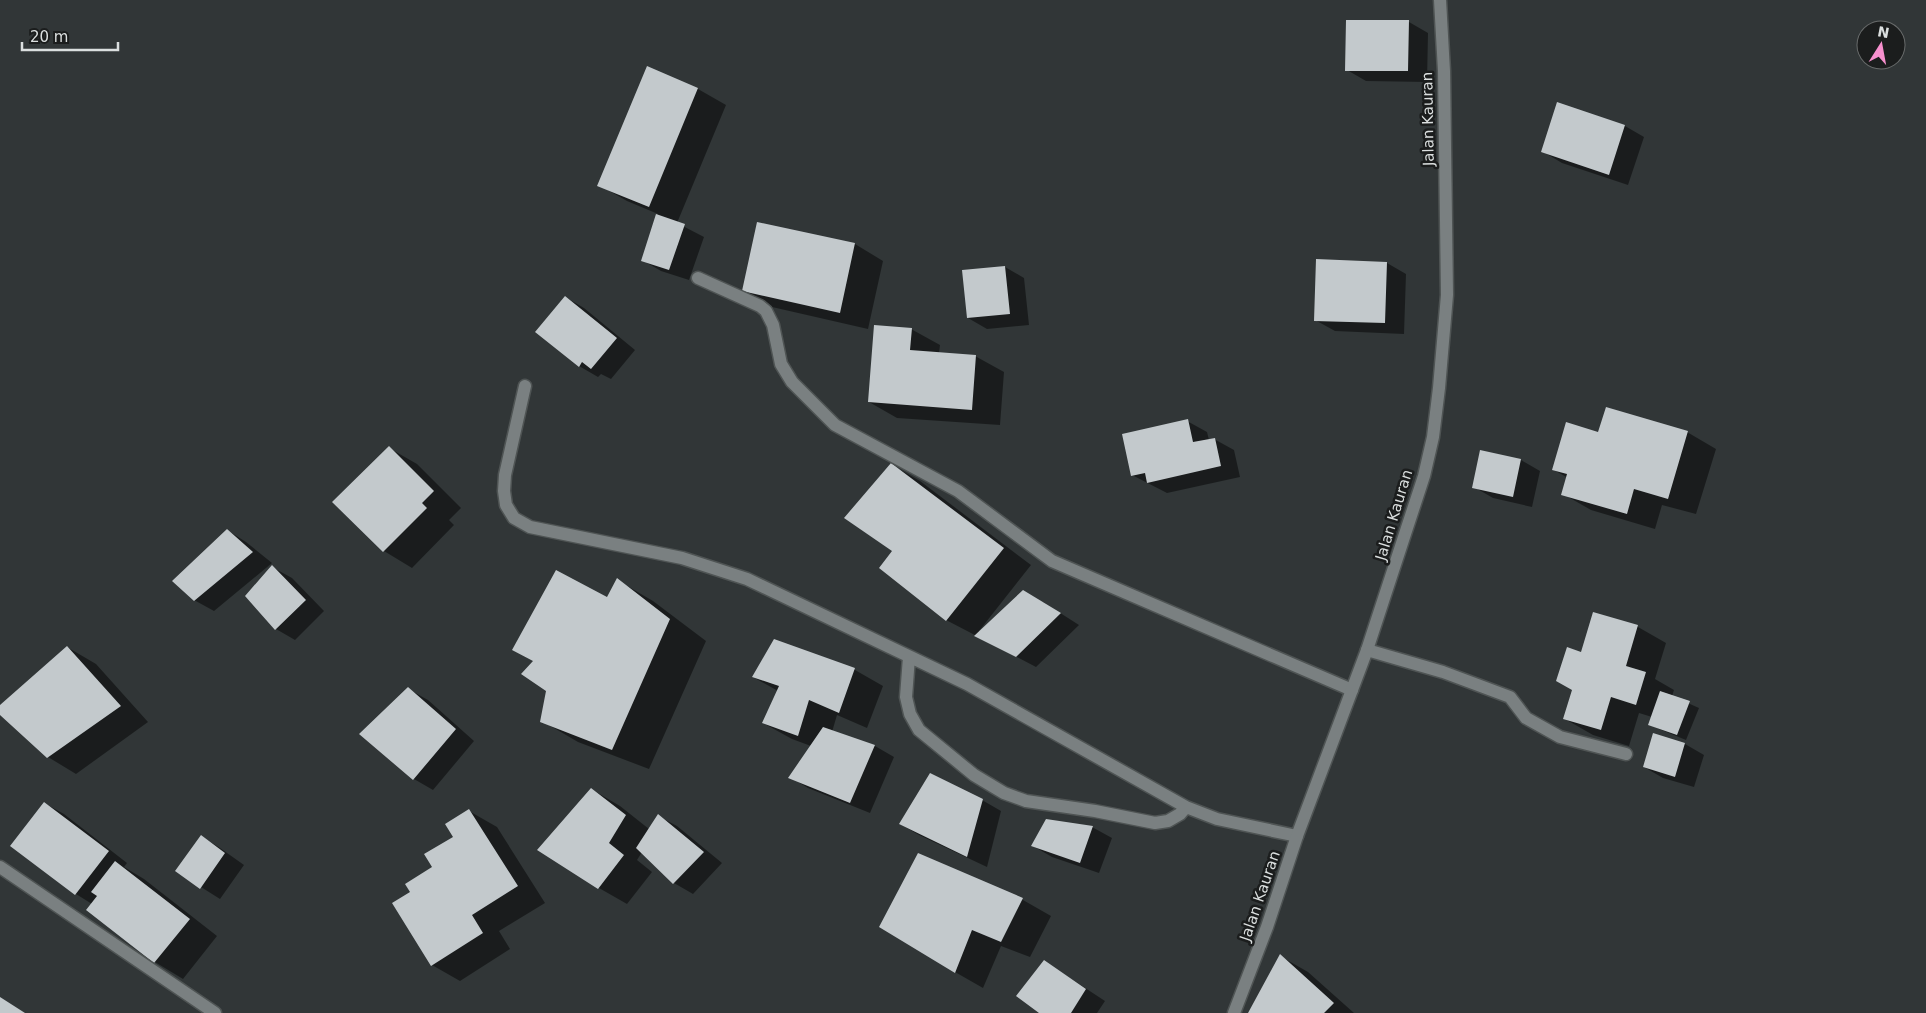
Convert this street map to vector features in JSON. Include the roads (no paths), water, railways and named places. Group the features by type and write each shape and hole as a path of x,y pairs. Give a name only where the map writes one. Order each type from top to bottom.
{"street":[{"name":"Jalan Kauran","path":"1234,1013 1267,927 1297,836 1368,650 1424,476 1433,437 1440,388 1447,295 1444,71 1440,0"},
{"path":"698,278 760,306 766,311 773,325 781,364 788,376 835,425 958,491 1052,561 1352,690"},
{"path":"525,386 505,483 506,505 514,518 530,527 682,558 747,579 967,684 1186,807 1217,819 1297,836"},
{"path":"1368,650 1443,672 1510,697 1526,718 1560,737 1626,754"},
{"path":"909,657 906,697 910,714 919,730 974,775 1004,793 1026,801 1095,811 1155,823 1168,821 1180,814 1186,807"},
{"path":"0,867 215,1013"}]}
